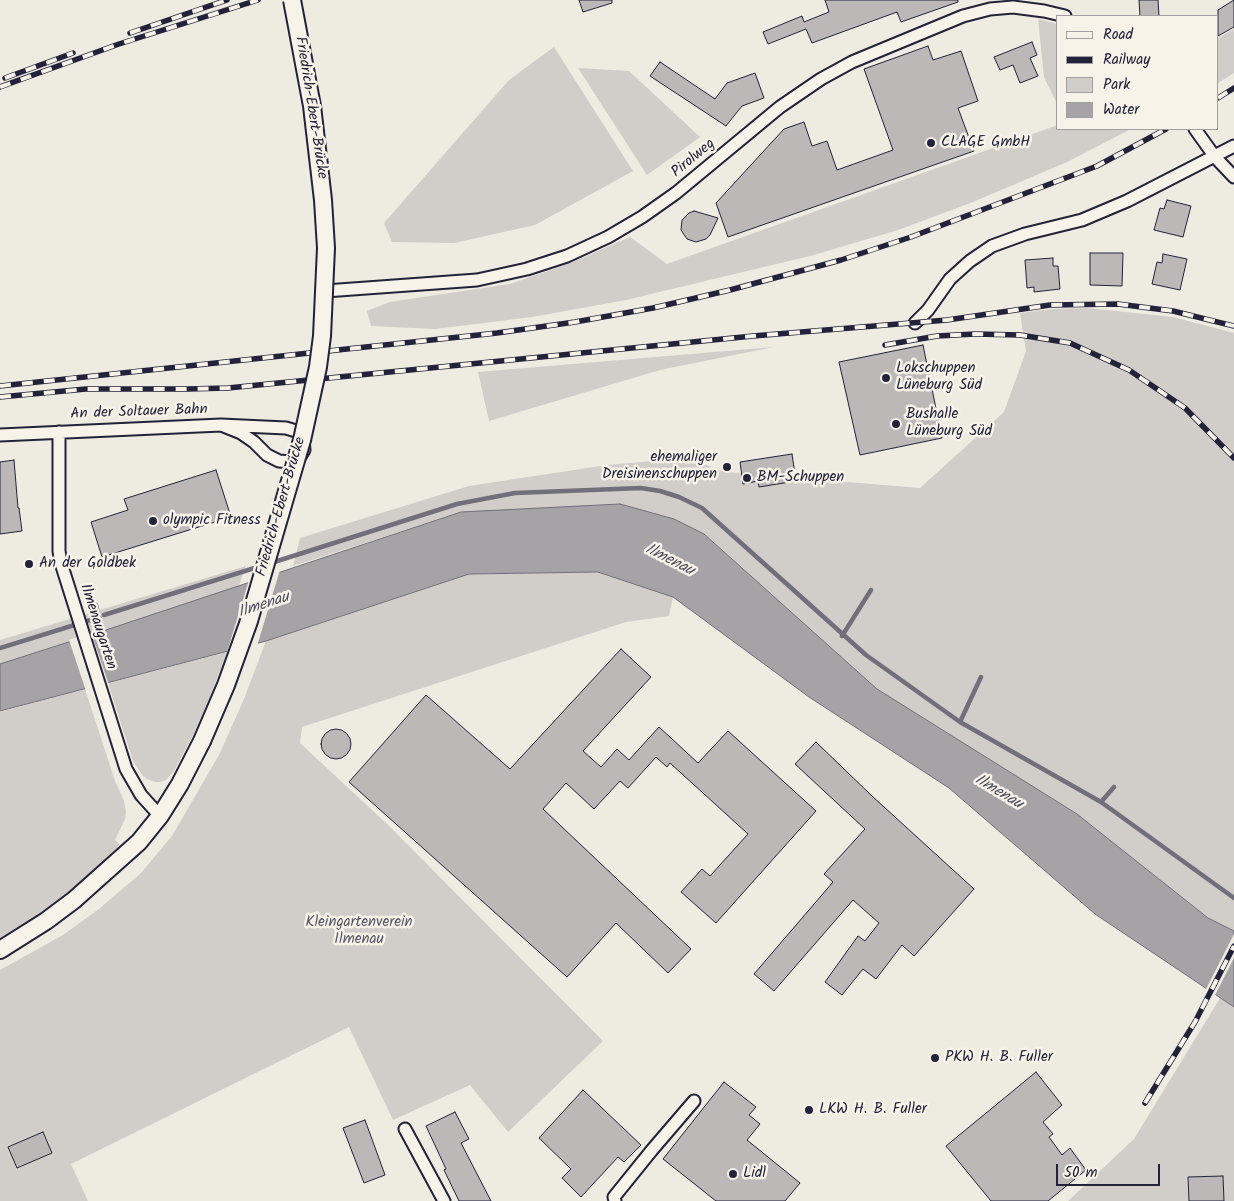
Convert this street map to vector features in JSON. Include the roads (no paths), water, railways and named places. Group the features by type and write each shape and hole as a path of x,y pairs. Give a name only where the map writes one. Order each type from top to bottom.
{"main road":[{"name":"Friedrich-Ebert-Brücke","path":"0,950 46,921 80,896 139,842 160,816 180,784 202,741 226,685 249,621 302,440 318,367 325,291 324,200 312,106 292,0"}],"street":[{"name":"Pirolweg","path":"325,291 477,280 527,269 567,256 608,237 676,194 780,108 805,89 837,70 874,52 962,16 1013,7 1061,15"},
{"path":"1196,130 1215,157 1234,177"},
{"path":"915,322 928,310 950,279 970,261 992,246 1025,234 1082,220 1127,201 1234,146"},
{"name":"An der Soltauer Bahn","path":"59,432 221,425 286,428 296,431 303,440 304,450 299,458 290,462 278,461 267,455 254,442 241,433 221,425"},
{"path":"0,435 59,432"},
{"name":"Ilmenaugarten","path":"59,432 59,551 62,568 126,769 141,795 160,816"},
{"path":"613,1200 694,1100"},
{"path":"405,1129 444,1201"}],"water":[{"name":"Ilmenau","path":"620,504 674,519 704,534 877,689 1077,814 1208,918 1234,931 1234,1007 1095,914 949,788 809,697 673,597 598,572 469,574 266,641 0,711 0,664 461,512"}],"waterway":[{"path":"271,563 457,504 515,493 641,488 679,497 702,508 866,655 960,722 1101,802 1234,898"},
{"path":"104,615 261,566"},
{"path":"842,636 871,590"},
{"path":"96,605 104,636"},
{"path":"0,648 97,618"},
{"path":"960,722 981,677"},
{"path":"1101,802 1114,787"}],"railway":[{"path":"130,33 227,0"},
{"path":"0,87 119,44 258,0"},
{"path":"5,78 73,53"},
{"path":"1219,97 1234,88"},
{"path":"0,386 497,333 653,308 730,290 841,260 911,237 1097,166 1164,130"},
{"path":"0,397 86,389 228,388 753,336 947,320 1050,305 1118,304 1173,311 1234,326"},
{"path":"885,345 937,336 975,334 1020,335 1070,343 1129,370 1185,408 1234,458"},
{"path":"1145,1103 1195,1022 1234,946"}],"place":[{"name":"CLAGE GmbH","path":"931,143"},
{"name":"Lokschuppen Lüneburg Süd","path":"886,378"},
{"name":"Bushalle Lüneburg Süd","path":"896,424"},
{"name":"ehemaliger Dreisinenschuppen","path":"727,467"},
{"name":"BM-Schuppen","path":"747,478"},
{"name":"olympic Fitness","path":"153,521"},
{"name":"An der Goldbek","path":"29,564"},
{"name":"PKW H. B. Fuller","path":"935,1058"},
{"name":"LKW H. B. Fuller","path":"809,1110"},
{"name":"Lidl","path":"733,1174"}],"park label":[{"name":"Kleingartenverein Ilmenau","path":"359,932"}]}
